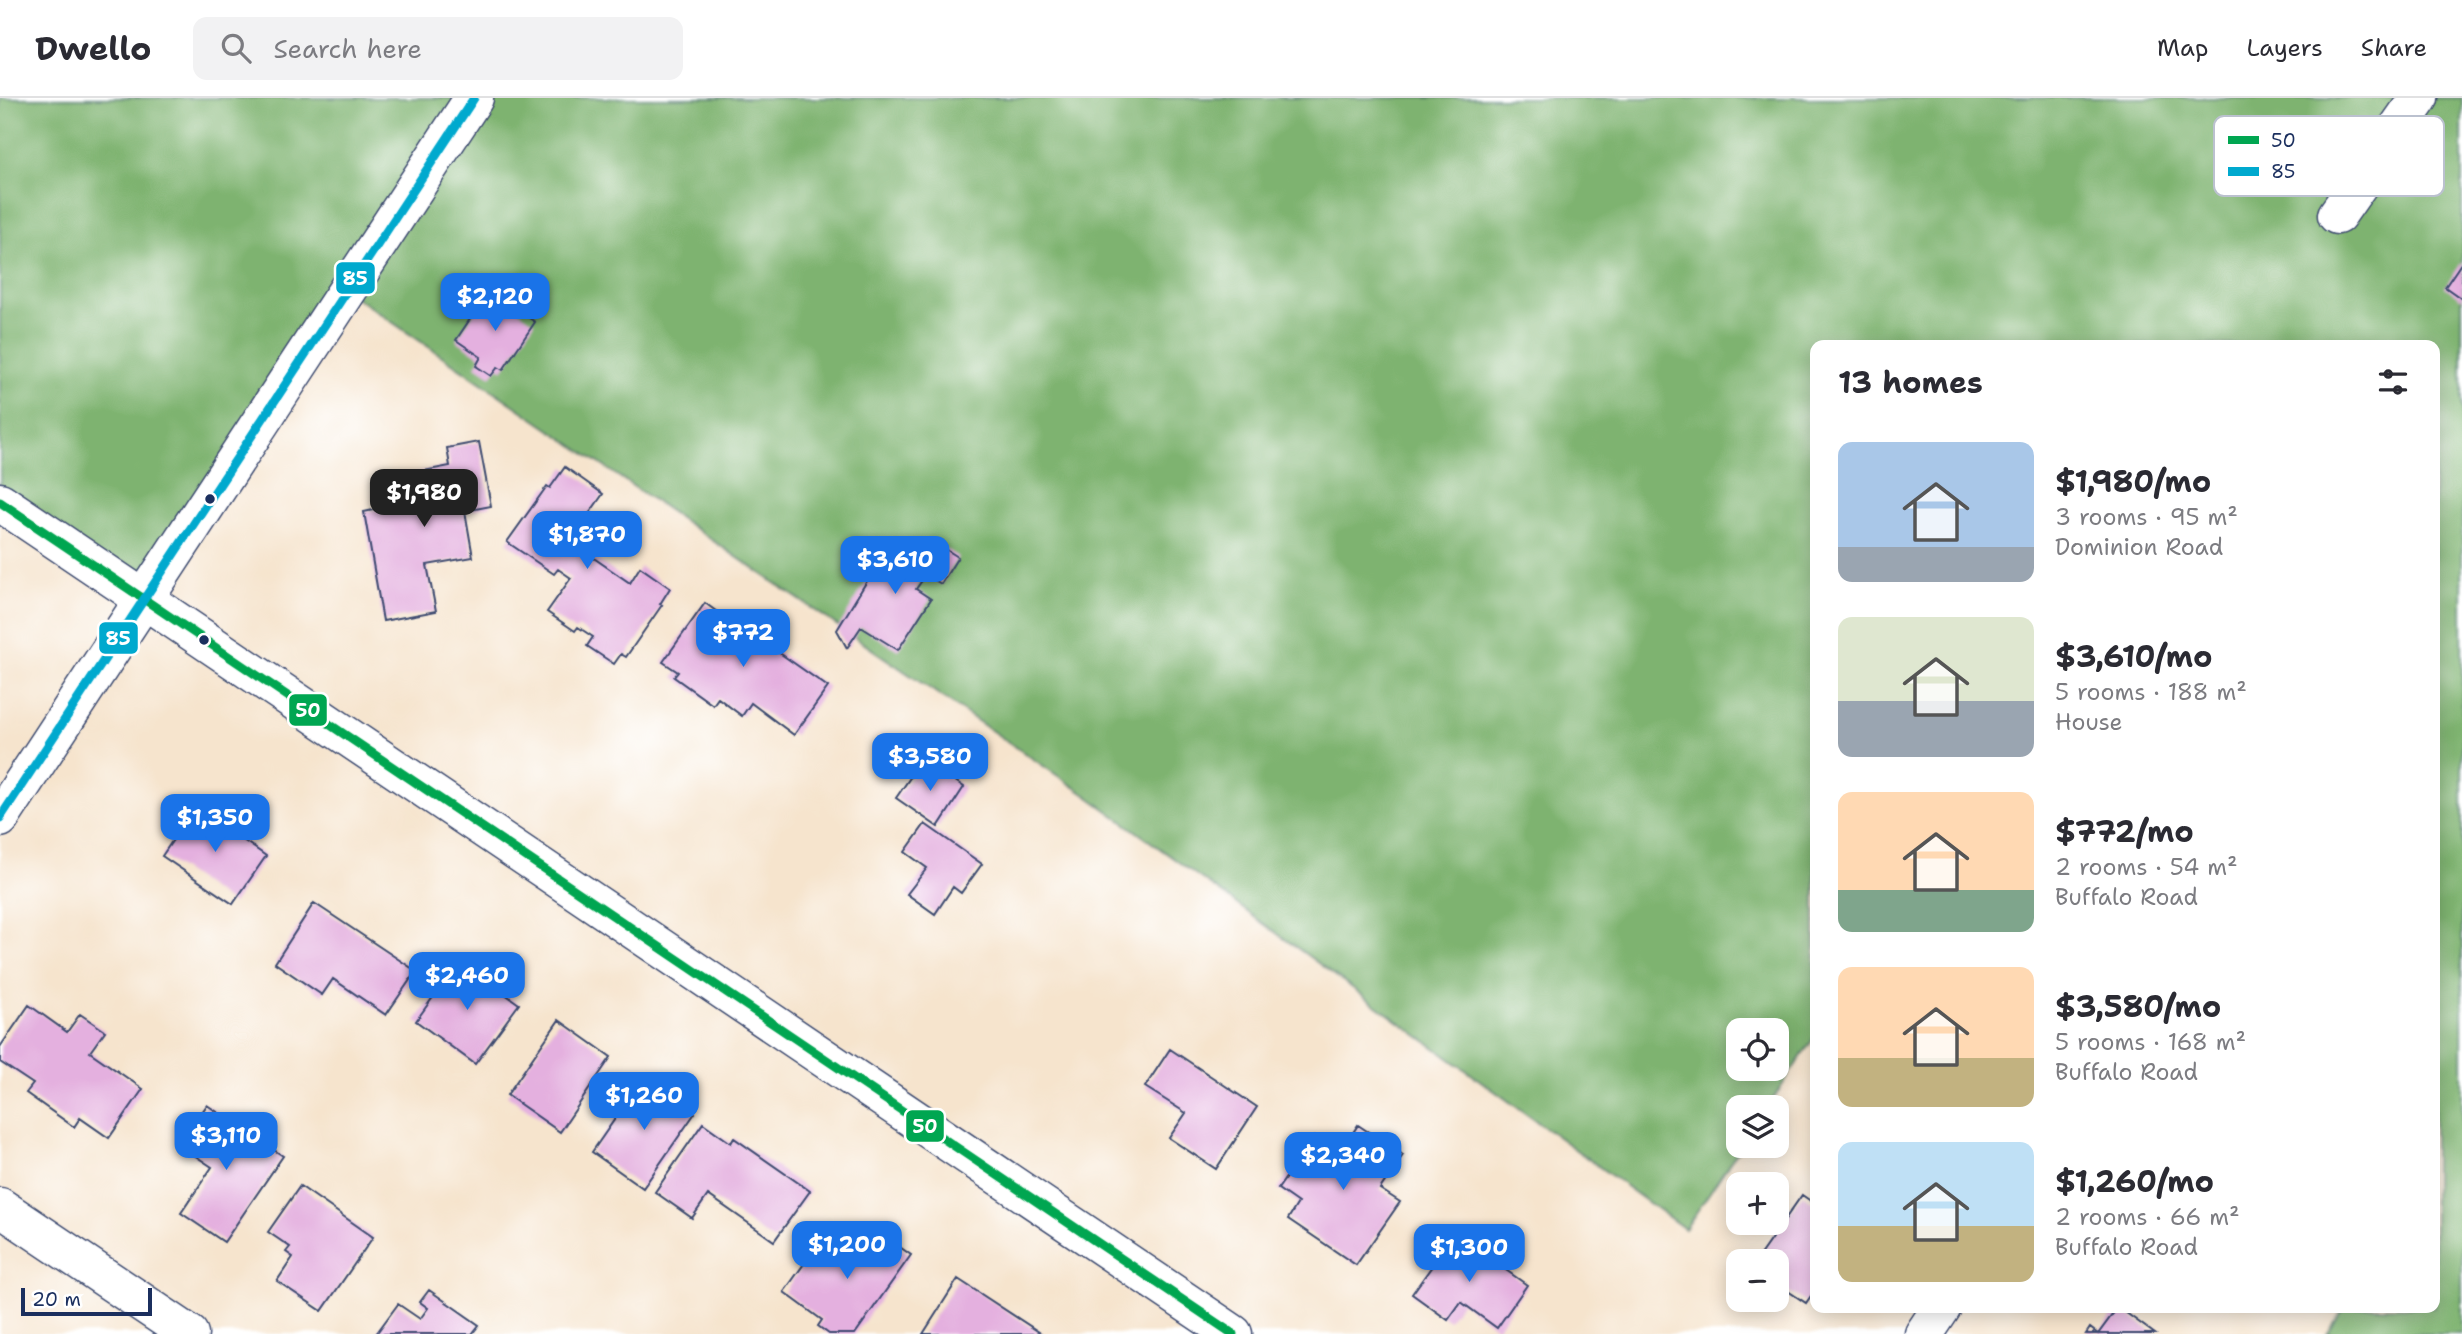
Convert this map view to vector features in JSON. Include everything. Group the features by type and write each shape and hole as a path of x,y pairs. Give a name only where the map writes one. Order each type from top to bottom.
{"street":[{"path":"0,818 474,98"},
{"path":"2407,116 2420,98"},
{"path":"2337,215 2350,196"},
{"path":"0,502 1233,1334"},
{"path":"0,1207 189,1334"},
{"path":"1924,1334 1938,1313"}],"green space":[{"path":"0,98 2462,98 2462,1334 2327,1334 2340,1313 2440,1313 2440,340 1810,340 1810,1044 1789,1075 1789,1018 1726,1018 1726,1081 1785,1081 1776,1095 1726,1095 1726,1158 1733,1158 1685,1229 1086,795 345,290 140,599 0,503"}],"building":[{"path":"2462,262 2462,299 2445,287"},
{"path":"489,291 535,322 503,370 498,367 491,376 476,366 481,357 456,340"},
{"path":"479,442 491,506 465,511 473,557 427,565 436,611 383,621 364,512 391,506 387,478 450,466 447,448"},
{"path":"565,467 603,494 589,514 594,517 575,545 630,583 640,567 670,588 660,604 662,605 626,657 621,654 614,664 587,646 593,637 578,627 575,631 547,612 571,578 558,569 554,574 507,542 547,486 550,488"},
{"path":"931,540 958,557 941,584 926,575 916,589 931,599 898,650 861,627 847,648 837,630 878,563 881,565 890,551 913,566"},
{"path":"705,603 735,625 744,613 778,637 771,647 828,687 794,735 751,703 742,716 718,698 713,705 674,677 678,672 663,662"},
{"path":"923,759 964,787 938,827 896,798"},
{"path":"196,806 224,825 228,817 249,831 243,840 266,856 233,904 162,856"},
{"path":"925,824 982,864 961,893 953,887 935,914 907,894 927,868 905,852"},
{"path":"314,903 416,971 386,1015 333,979 322,995 275,963"},
{"path":"459,961 519,1004 475,1064 416,1021"},
{"path":"29,1005 67,1032 80,1014 105,1031 90,1052 143,1089 109,1138 80,1118 74,1127 26,1093 33,1084 0,1062 0,1047"},
{"path":"559,1020 611,1057 560,1132 507,1095"},
{"path":"1170,1049 1257,1107 1216,1169 1169,1138 1186,1113 1145,1087"},
{"path":"644,1077 695,1113 643,1188 592,1152"},
{"path":"207,1105 283,1156 224,1242 181,1213 212,1167 179,1145"},
{"path":"703,1123 731,1143 734,1138 810,1191 774,1241 708,1195 692,1218 655,1192"},
{"path":"1358,1125 1403,1155 1380,1189 1400,1202 1356,1265 1288,1219 1298,1203 1278,1189 1314,1137 1339,1154"},
{"path":"300,1186 373,1237 322,1311 277,1281 293,1257 286,1252 290,1247 268,1232"},
{"path":"1802,1195 1810,1201 1810,1297 1806,1303 1789,1292 1789,1249 1764,1249 1774,1235 1789,1235 1789,1214"},
{"path":"873,1228 911,1255 855,1334 829,1334 818,1326 822,1320 784,1292 821,1240 838,1252 847,1239 859,1247"},
{"path":"1455,1234 1527,1285 1497,1328 1461,1302 1448,1320 1412,1294"},
{"path":"958,1279 1042,1334 923,1334"},
{"path":"429,1290 479,1325 472,1334 376,1334 398,1304 420,1319 428,1308 420,1302"},
{"path":"2114,1313 2126,1313 2155,1334 2098,1334"},
{"path":"2090,1328 2098,1334 2086,1334"}],"transit line":[{"name":"85","path":"0,818 474,98"},
{"name":"50","path":"0,502 1233,1334"}]}
